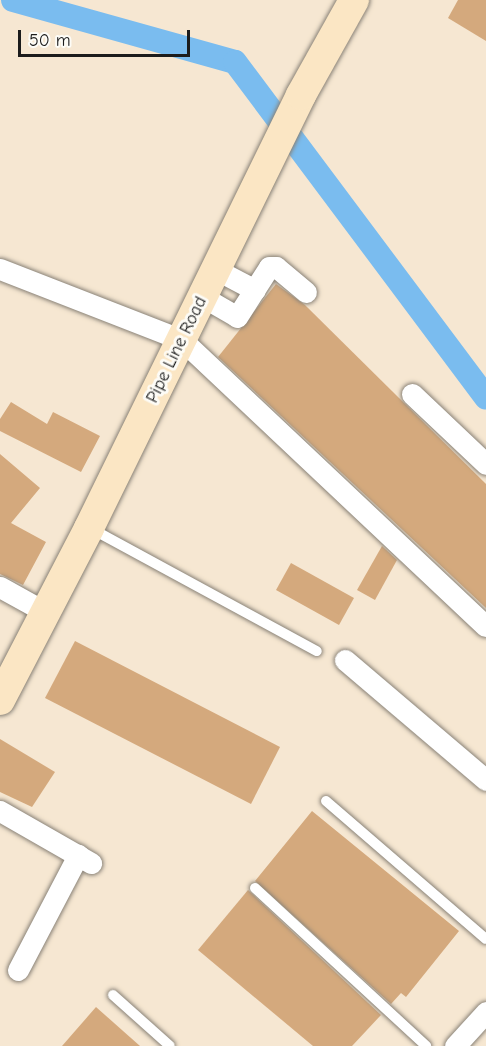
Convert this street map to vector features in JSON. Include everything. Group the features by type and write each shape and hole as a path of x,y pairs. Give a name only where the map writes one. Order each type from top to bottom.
{"street":[{"name":"Pipe Line Road","path":"0,700 47,613 301,95 354,0"},
{"path":"203,297 237,317 269,267 276,267 306,292"},
{"path":"0,269 182,340 486,626"},
{"path":"215,269 255,290"},
{"path":"412,394 486,464"},
{"path":"0,588 47,613"},
{"path":"345,660 486,780"},
{"path":"0,811 85,859 18,970"},
{"path":"455,1046 486,1012"}],"lane":[{"path":"89,528 317,651"},
{"path":"326,801 486,939"},
{"path":"255,888 426,1046"},
{"path":"113,994 170,1046"}],"building":[{"path":"458,0 486,0 486,41 448,18"},
{"path":"276,284 305,305 486,484 486,608 218,357"},
{"path":"11,402 47,424 53,412 100,436 81,472 0,431 0,419"},
{"path":"0,454 40,488 11,523 46,542 23,585 0,574"},
{"path":"382,546 397,560 375,600 357,590"},
{"path":"291,563 354,598 339,625 276,590"},
{"path":"75,641 280,747 251,804 45,698"},
{"path":"0,739 55,772 32,807 0,792"},
{"path":"312,811 459,931 406,997 401,993 391,1004 255,881"},
{"path":"248,890 381,1015 352,1046 313,1046 198,950"},
{"path":"96,1007 140,1046 62,1046"}],"waterway":[{"path":"13,0 235,62 486,397"}]}
